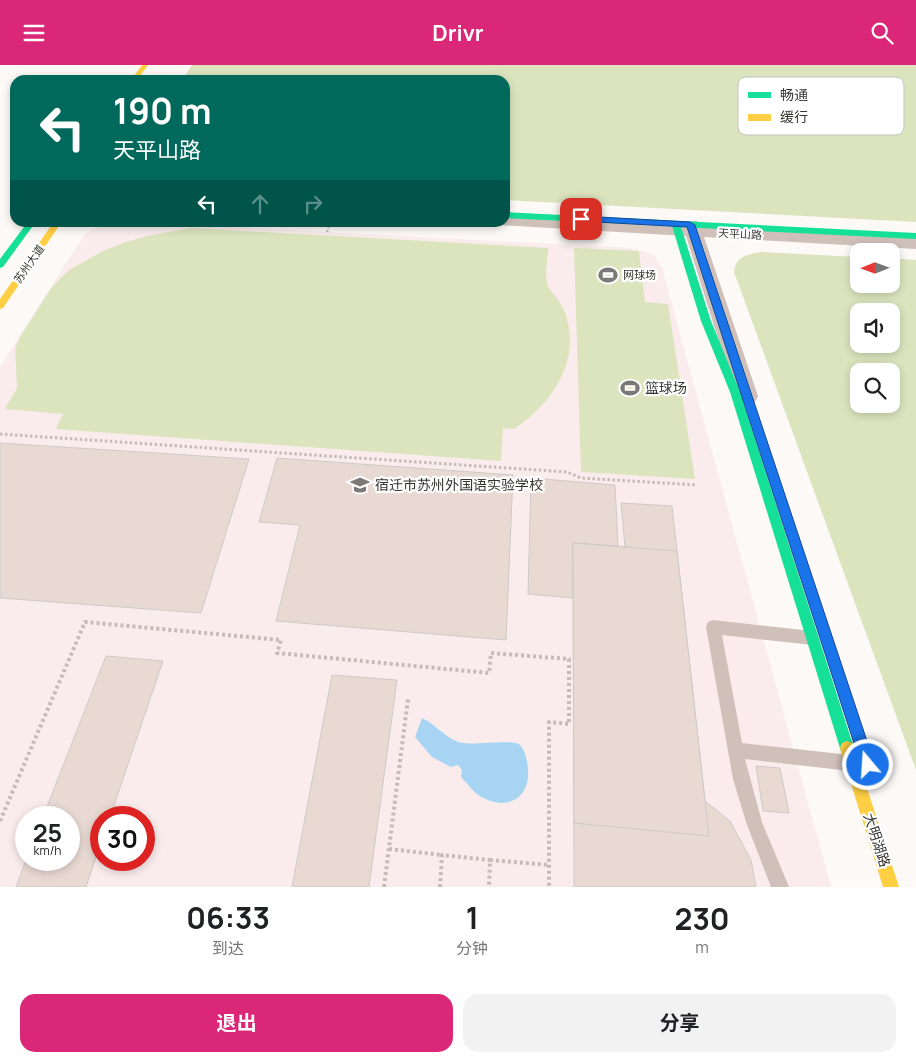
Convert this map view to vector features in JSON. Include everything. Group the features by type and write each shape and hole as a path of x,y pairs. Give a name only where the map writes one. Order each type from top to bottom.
{"street":[{"name":"天平山路","path":"510,215 916,243"},
{"name":"天平山路","path":"510,221 916,237"},
{"name":"苏州大道","path":"0,265 28,227"},
{"name":"苏州大道","path":"0,306 54,227"},
{"name":"大明湖路","path":"684,228 860,765 892,887"},
{"name":"大明湖路","path":"860,765 908,887"}],"lane":[{"path":"780,887 754,822 741,779 713,627 820,639"},
{"path":"735,750 860,765"}],"path":[{"path":"327,232 329,227"},
{"path":"0,434 567,472 581,478 697,485"},
{"path":"0,821 85,622 280,639 277,653 489,673 491,653 569,659 569,724 549,722 549,887"},
{"path":"384,887 408,699"},
{"path":"389,849 549,865"},
{"path":"440,887 442,855"},
{"path":"489,887 490,860"}],"shaded area":[{"name":"宿迁市苏州外国语实验学校","path":"97,227 232,227 630,248 654,256 662,268 831,887 0,887 0,367 84,235"}],"green space":[{"path":"192,65 916,65 916,222 510,200 510,75 185,75"},
{"path":"191,228 548,248 546,273 548,286 565,312 569,330 570,347 567,363 552,393 541,407 514,429 503,428 501,461 56,429 63,414 5,409 17,388 15,349 20,337 52,287 69,270 103,251 126,242"},
{"name":"篮球场","path":"574,248 639,251 645,302 668,304 695,479 581,472"},
{"path":"761,252 850,257 850,293 900,293 900,259 916,260 916,770 734,272 739,259 746,255"}],"water":[{"path":"422,718 453,740 459,742 510,742 520,745 527,762 528,774 527,784 523,792 510,802 501,803 491,801 477,794 461,777 462,770 458,765 451,767 432,757 415,737"}],"building":[{"path":"0,443 249,459 201,613 0,598"},
{"path":"277,458 513,475 506,640 276,621 300,525 259,522"},
{"path":"531,478 615,485 618,546 573,543 573,598 528,594"},
{"path":"621,503 672,506 705,801 730,821 751,860 756,887 574,887 573,543 625,547"},
{"path":"573,543 677,551 709,836 574,823"},
{"path":"106,656 163,661 114,806 90,806 91,871 86,887 16,887 22,871 80,871 80,806 47,806"},
{"path":"332,675 397,680 369,887 292,887"},
{"path":"756,766 780,768 789,813 763,811"}],"traffic: fast":[{"path":"510,215 916,236"},
{"path":"676,224 706,321 735,392 847,748"},
{"path":"0,265 28,227"}],"traffic: slow":[{"path":"138,75 145,65"},
{"path":"0,306 54,227"},
{"path":"847,748 891,887"}],"place":[{"name":"网球场","path":"608,275"},
{"name":"篮球场","path":"630,388"},
{"name":"宿迁市苏州外国语实验学校","path":"360,485"}],"route":[{"path":"581,219 690,225 868,765"}]}
